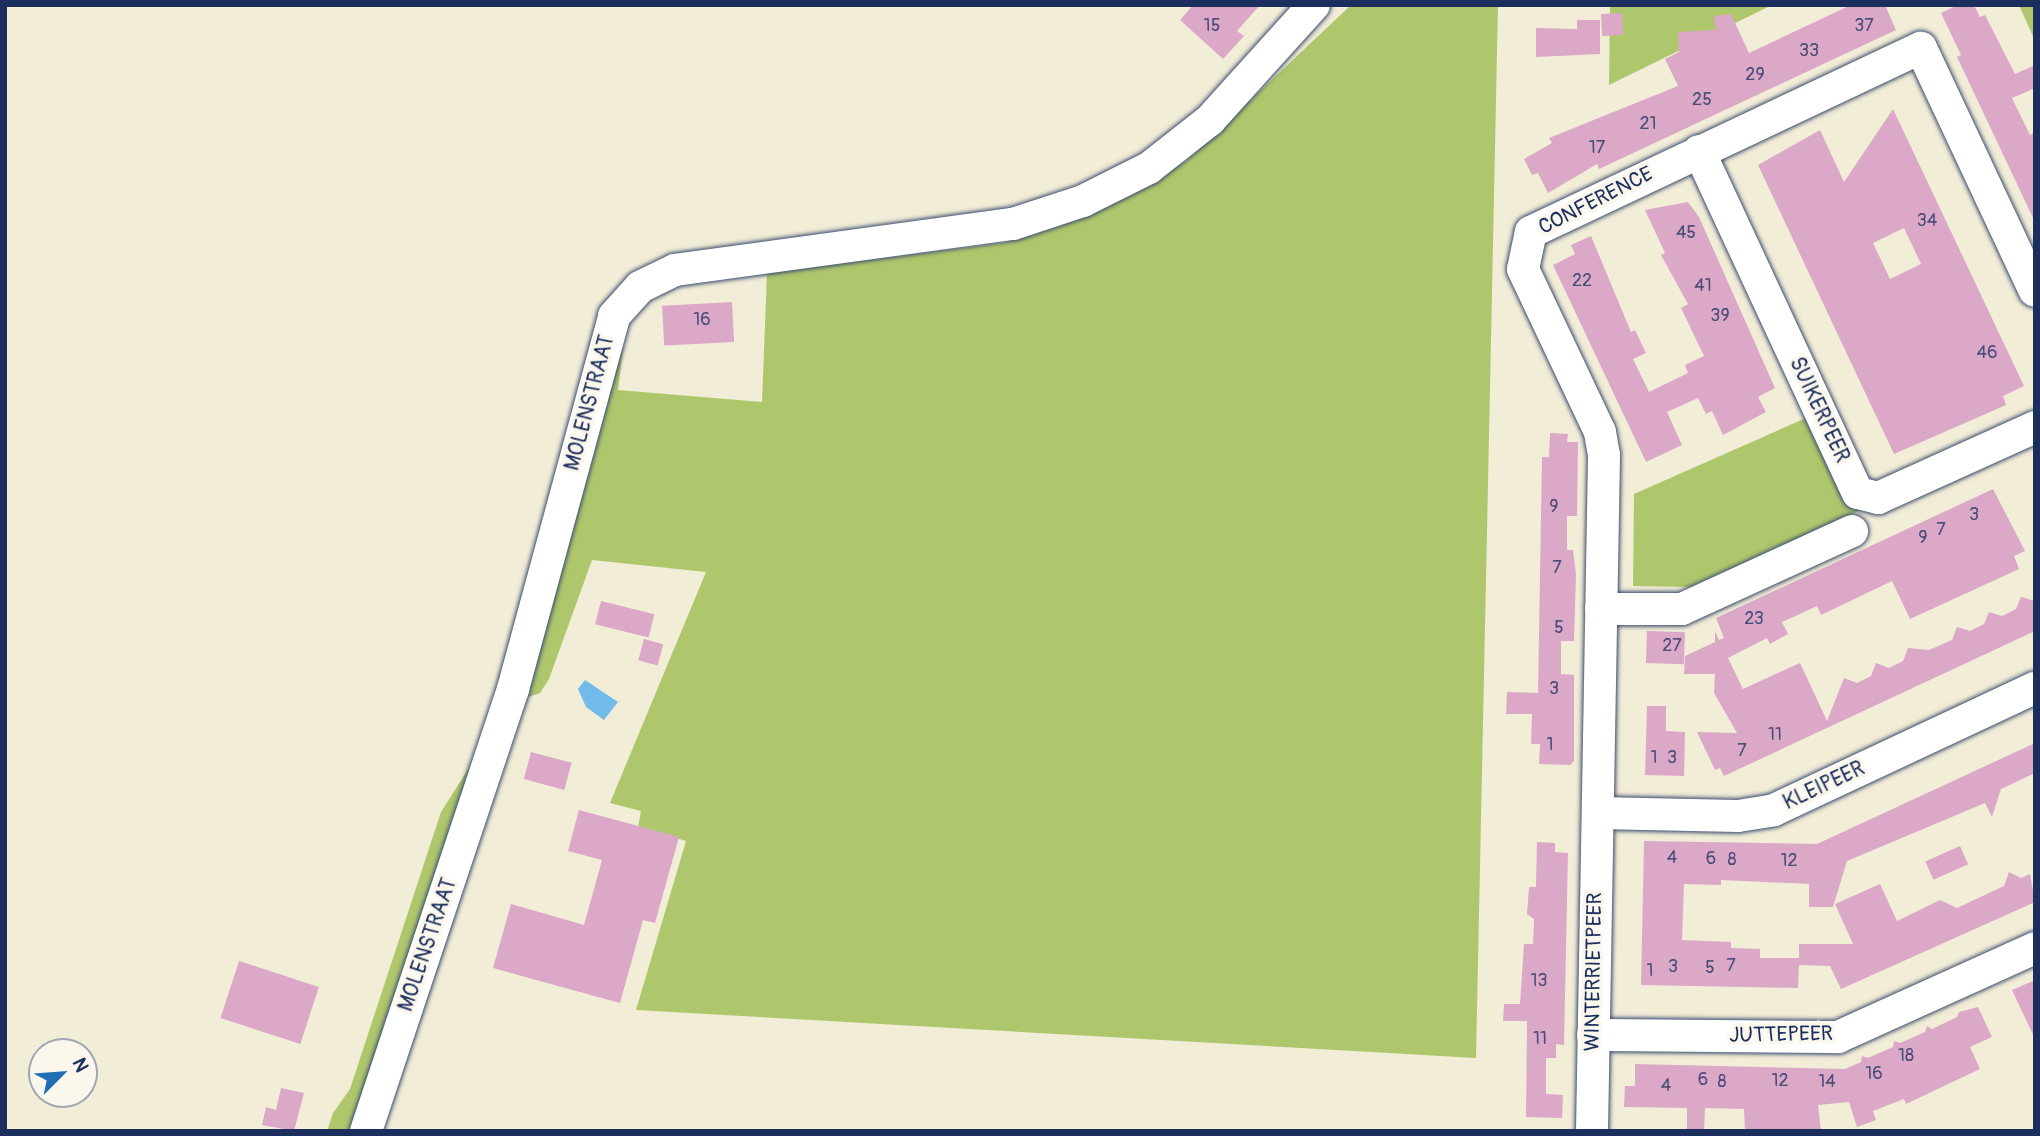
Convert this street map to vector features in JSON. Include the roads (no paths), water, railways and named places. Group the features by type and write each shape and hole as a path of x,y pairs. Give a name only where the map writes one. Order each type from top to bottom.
{"street":[{"name":"MOLENSTRAAT","path":"366,1131 513,689 614,316 640,287 676,270 1013,224 1083,201 1149,168 1210,120 1314,5"},
{"name":"CONFERENCE","path":"1598,813 1600,432 1523,269 1531,232 1921,48 2035,291"},
{"name":"SUIKERPEER","path":"1699,151 1858,493 1878,499 2035,427"},
{"path":"1601,609 1682,610 1852,531"},
{"name":"KLEIPEER","path":"1598,813 1738,816 1774,810 2035,688"},
{"name":"WINTERRIETPEER","path":"1592,1131 1598,813"},
{"name":"JUTTEPEER","path":"1593,1035 1838,1037 2035,948"}],"water":[{"path":"585,680 618,702 604,720 586,707 578,689"}]}
